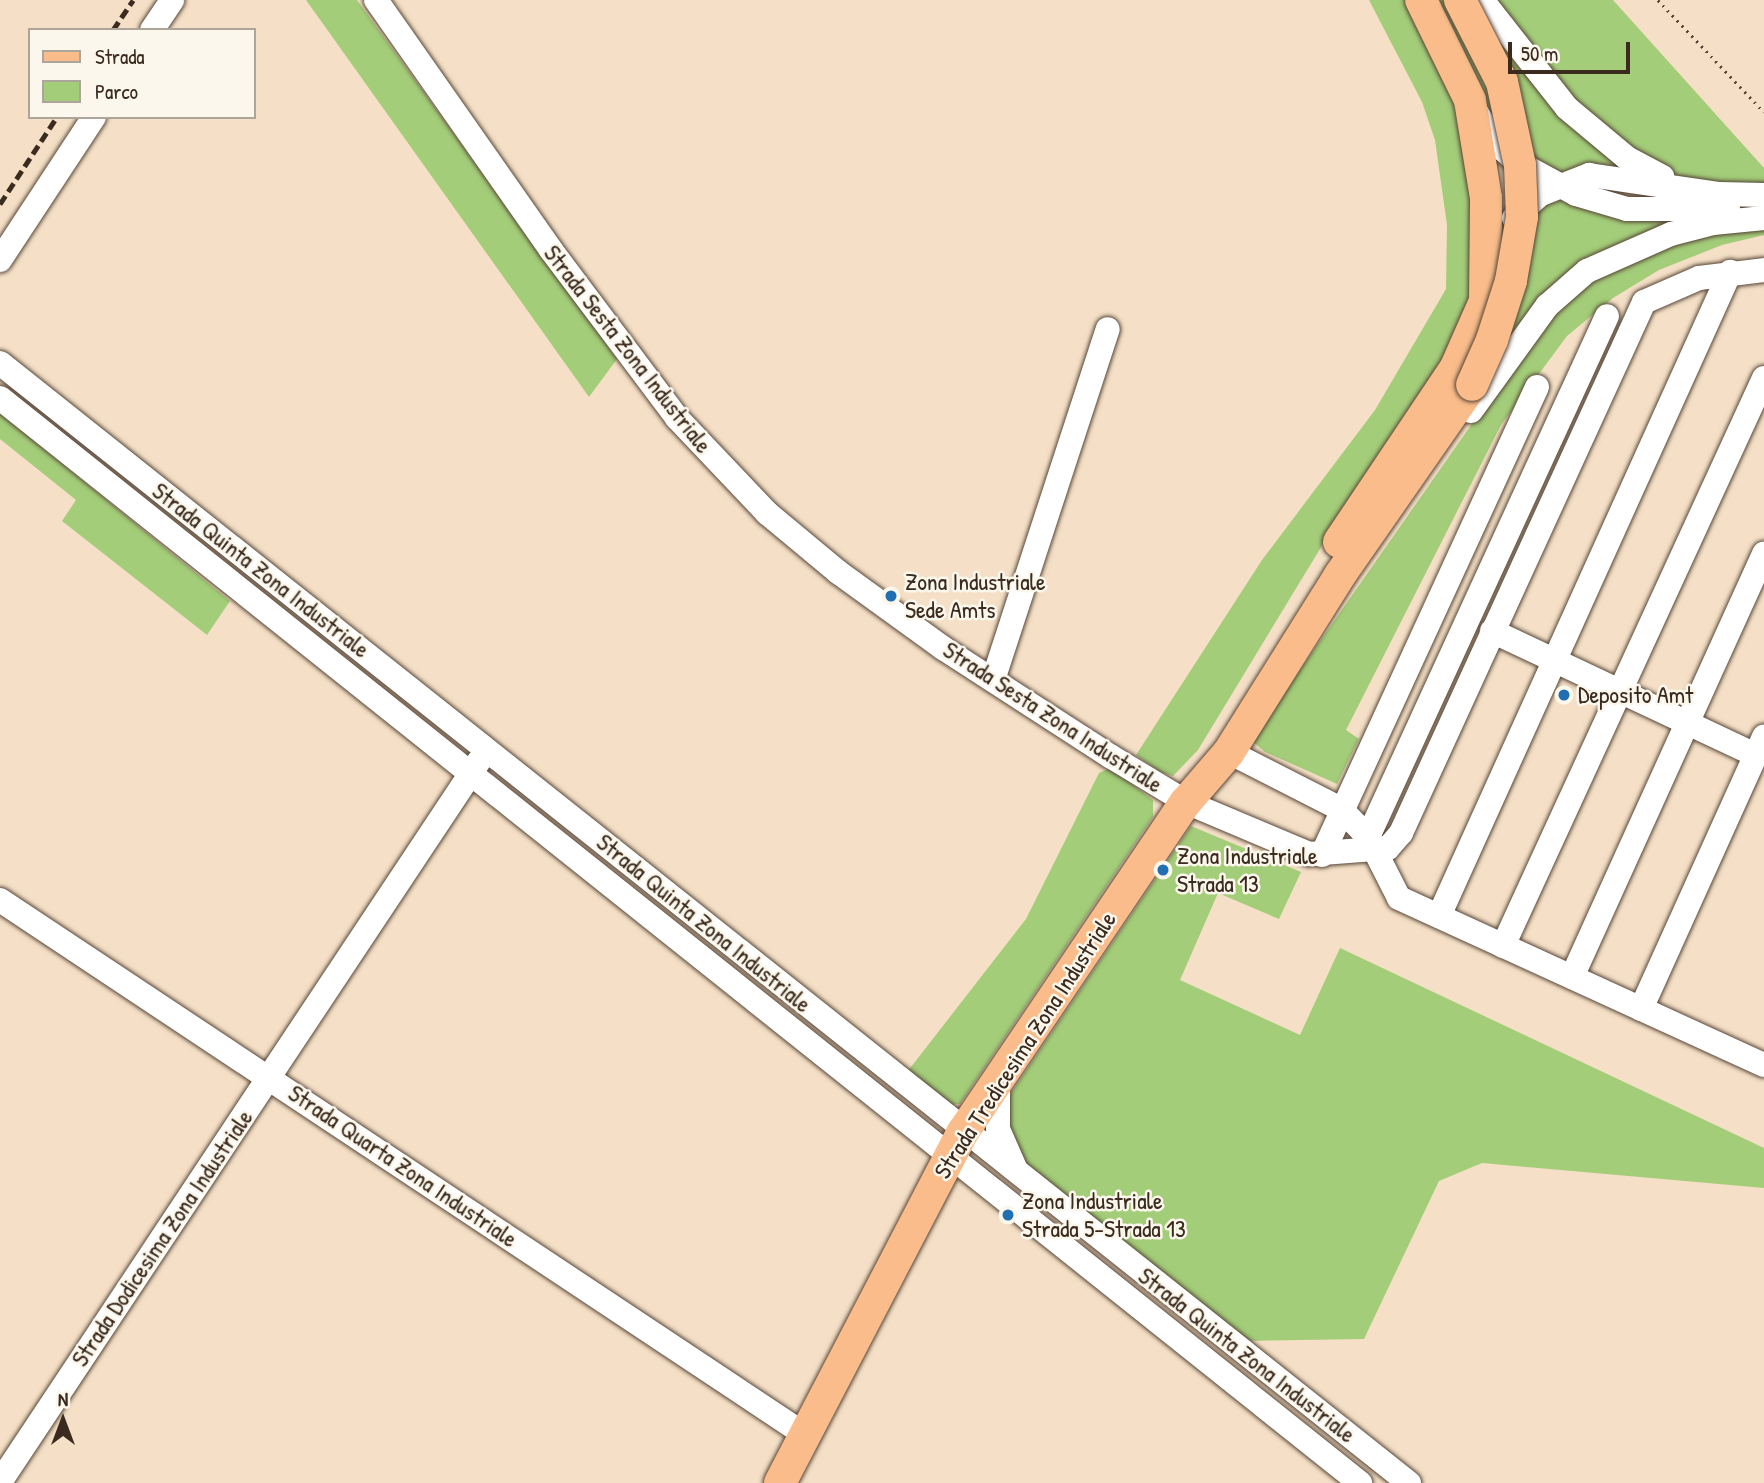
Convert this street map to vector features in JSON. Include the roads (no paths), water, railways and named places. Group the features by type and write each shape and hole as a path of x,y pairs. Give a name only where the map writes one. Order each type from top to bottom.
{"main road":[{"path":"1186,802 1202,760 1366,498 1455,367 1485,301 1486,198 1470,100 1422,0"},
{"path":"1186,802 1229,752 1311,629 1340,575 1472,385 1493,340 1511,281 1520,230 1521,191 1512,116 1502,82 1460,0"},
{"name":"Strada Tredicesima Zona Industriale","path":"780,1483 956,1145 1186,802"}],"street":[{"path":"153,28 172,0"},
{"name":"Strada Sesta Zona Industriale","path":"376,0 551,250 711,457 767,513 838,572 993,680 1186,802 1322,855"},
{"path":"1482,0 1567,108 1595,135 1627,158 1688,189"},
{"path":"1470,100 1496,143 1517,162 1558,185 1627,209 1764,209"},
{"path":"0,260 93,119"},
{"path":"1485,301 1505,233 1516,214 1558,185 1576,177 1605,175 1688,189 1764,195"},
{"path":"1311,629 1351,582 1522,337 1568,286 1587,271 1643,242 1713,223 1764,218"},
{"path":"1322,855 1372,844 1388,848 1401,832 1644,302 1675,286 1730,272 1764,270"},
{"path":"1439,916 1730,272"},
{"path":"1372,844 1607,316"},
{"path":"993,680 1108,329"},
{"name":"Strada Quinta Zona Industriale","path":"0,363 487,749 1360,1483"},
{"path":"1503,946 1764,378"},
{"path":"1322,855 1537,387"},
{"name":"Strada Quinta Zona Industriale","path":"0,398 471,773 956,1145 1019,1174 1409,1483"},
{"path":"1572,977 1685,722 1764,553"},
{"path":"1492,631 1685,722 1760,746 1641,1009"},
{"path":"382,703 400,680"},
{"name":"Strada Dodicesima Zona Industriale","path":"0,1482 487,749"},
{"path":"1229,752 1341,809 1372,844 1399,898 1764,1065"},
{"name":"Strada Quarta Zona Industriale","path":"0,900 270,1076 804,1434"},
{"path":"998,1079 1000,1141 1019,1174"}],"railway":[{"path":"114,28 133,0"},
{"path":"0,204 56,119"}],"place":[{"name":"Zona Industriale Sede Amts","path":"891,596"},
{"name":"Deposito Amt","path":"1564,695"},
{"name":"Zona Industriale Strada 13","path":"1163,870"},
{"name":"Zona Industriale Strada 5-Strada 13","path":"1008,1215"}]}
